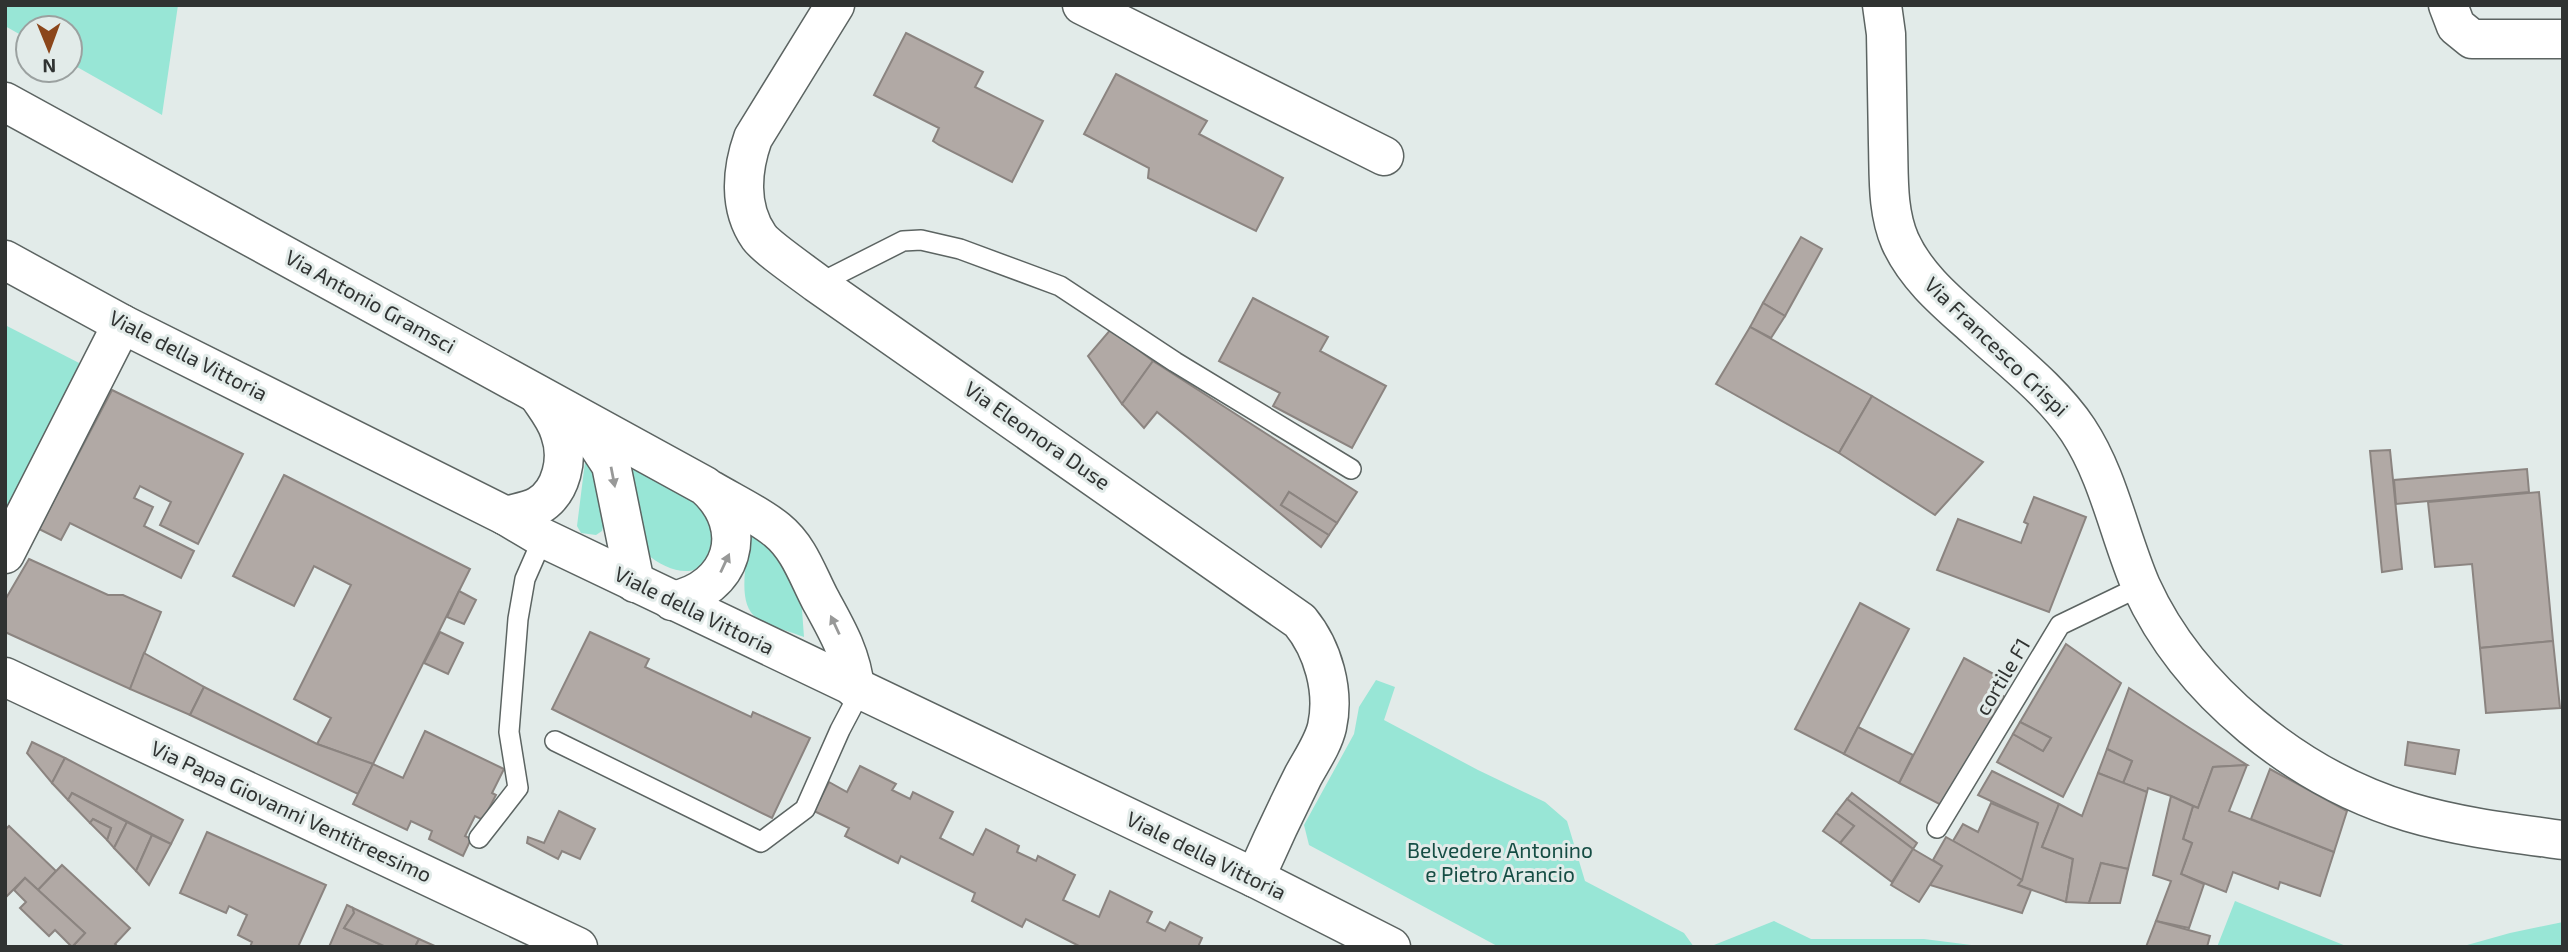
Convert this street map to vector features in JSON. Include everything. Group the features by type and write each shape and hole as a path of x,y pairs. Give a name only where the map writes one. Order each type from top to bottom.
{"street":[{"name":"Via Eleonora Duse","path":"835,5 753,138 745,162 744,192 748,213 759,238 818,284 1300,621 1309,632 1325,673 1329,701 1326,731 1255,878"},
{"path":"1082,5 1384,156"},
{"name":"Via Francesco Crispi","path":"1882,5 1886,34 1890,208 1900,242 1919,272 1944,300 2049,396 2079,431 2091,452 2141,586 2167,631 2207,683 2234,711 2273,744 2316,772 2361,795 2409,812 2476,828 2563,840"},
{"path":"2448,5 2456,26 2472,39 2563,39"},
{"name":"Via Antonio Gramsci","path":"5,102 580,418 611,465 635,583"},
{"name":"Viale della Vittoria","path":"5,260 122,324 506,516 543,538 1255,878 1391,947"},
{"path":"5,554 122,324"},
{"path":"506,516 538,506 557,486 563,470 561,434 538,395"},
{"path":"580,418 764,521 796,550 834,622 853,668 857,690"},
{"path":"672,601 701,592 713,583 729,558 731,526 717,497 705,486"},
{"name":"Via Papa Giovanni Ventitreesimo","path":"5,677 578,947"}],"lane":[{"path":"818,284 903,241 921,240 960,249 1060,286 1175,362 1351,469"},
{"path":"479,838 518,788 509,732 518,619 525,579 543,538"},
{"name":"cortile F1","path":"1937,828 2060,625 2141,586"},
{"path":"555,741 761,842 805,809 857,690"}],"green space":[{"path":"5,5 178,5 162,115 84,71 84,14 14,14 14,31 5,26"},
{"path":"5,325 85,366 5,530"},
{"path":"623,456 704,507 713,538 711,553 698,569 688,571 667,567 646,553"},
{"path":"585,462 588,462 598,487 602,506 602,531 596,535 581,533 577,526"},
{"path":"751,528 760,529 801,596 804,637 768,624 750,611 744,589"},
{"name":"Belvedere Antonino e Pietro Arancio","path":"1376,680 1395,687 1384,720 1545,802 1567,821 1585,881 1684,933 1694,947 1499,947 1309,845 1304,825 1354,734 1359,707"},
{"path":"2235,901 2346,946 2349,947 2217,947"},
{"path":"1774,921 1811,939 1924,939 1987,947 1709,947"},
{"path":"2563,922 2563,947 2460,947 2510,933"}],"building":[{"path":"906,33 983,72 975,87 1043,121 1012,182 939,145 933,141 939,128 874,95"},
{"path":"1116,74 1207,121 1199,134 1283,178 1256,231 1148,178 1149,168 1084,134"},
{"path":"1801,237 1822,249 1785,316 1763,303"},
{"path":"1253,298 1328,337 1320,351 1386,386 1352,448 1273,406 1280,393 1219,361"},
{"path":"1763,303 1785,316 1771,338 1750,327"},
{"path":"1750,327 1872,396 1839,453 1716,384"},
{"path":"1111,329 1153,361 1122,404 1088,356"},
{"path":"1153,361 1357,492 1337,523 1289,492 1281,505 1329,535 1321,547 1157,412 1144,428 1122,404"},
{"path":"112,390 243,454 198,544 160,525 171,502 140,486 134,498 153,507 144,526 194,551 181,578 70,523 61,540 39,529"},
{"path":"1872,396 1983,462 1935,515 1839,453"},
{"path":"2390,450 2402,569 2382,572 2370,451"},
{"path":"2527,469 2529,492 2396,504 2394,480"},
{"path":"284,475 470,569 373,764 317,744 331,718 294,699 351,585 314,566 294,606 233,576"},
{"path":"1289,492 1337,523 1329,535 1281,505"},
{"path":"2539,492 2553,641 2480,648 2472,564 2435,567 2428,502"},
{"path":"2034,497 2086,517 2049,612 1937,570 1958,519 2021,543 2028,524 2024,522"},
{"path":"29,559 108,595 123,595 161,612 130,689 5,632 5,600"},
{"path":"459,591 476,600 464,624 447,617"},
{"path":"1860,603 1909,629 1844,754 1795,729"},
{"path":"440,632 463,643 448,674 424,663"},
{"path":"590,632 649,659 645,667 751,717 753,712 810,738 772,818 552,709"},
{"path":"2553,641 2560,708 2486,713 2480,648"},
{"path":"2066,644 2121,683 2063,797 1997,762 2013,734 2043,751 2051,738 2020,722"},
{"path":"144,653 204,687 190,715 130,689"},
{"path":"1964,658 1999,677 1992,691 2005,697 1947,808 1899,783"},
{"path":"204,687 317,744 373,764 358,794 190,715"},
{"path":"2129,688 2247,765 2213,767 2198,808 2148,788 2147,792 2123,783 2132,761 2107,749"},
{"path":"2020,722 2051,738 2043,751 2013,734"},
{"path":"1858,727 1913,755 1899,783 1844,754"},
{"path":"425,731 504,769 492,793 496,795 483,820 475,816 465,836 471,839 463,856 429,839 432,831 411,821 407,830 353,804 373,764 403,778"},
{"path":"32,742 65,758 52,783 27,753"},
{"path":"2408,742 2459,750 2455,774 2405,765"},
{"path":"2107,749 2132,761 2123,783 2098,773"},
{"path":"65,758 183,820 171,844 72,793 68,800 52,783"},
{"path":"2247,765 2229,811 2334,852 2320,896 2280,882 2278,889 2233,872 2226,892 2181,874 2192,843 2183,839 2193,806 2198,808 2213,767"},
{"path":"860,766 896,784 892,790 910,799 913,792 953,812 940,838 973,855 986,829 1019,846 1017,852 1036,861 1038,856 1075,875 1063,900 1099,917 1110,891 1152,912 1147,922 1165,931 1170,922 1202,938 1198,947 1081,947 1026,919 1022,927 972,901 975,893 901,856 898,863 845,836 849,828 814,811 829,782 847,792"},
{"path":"2270,769 2347,811 2334,852 2251,819"},
{"path":"1992,771 2059,804 2042,847 2073,859 2066,902 2018,885 2038,823 1978,795"},
{"path":"2098,773 2147,792 2128,869 2101,863 2089,903 2066,902 2073,859 2042,847 2059,804 2082,816"},
{"path":"72,793 127,822 114,848 107,840 111,828 93,819 90,823 68,800"},
{"path":"1852,793 1917,843 1913,849 1847,799"},
{"path":"2171,796 2193,806 2183,839 2192,843 2181,874 2204,884 2189,928 2156,921 2171,881 2153,875"},
{"path":"1847,799 1913,849 1892,882 1840,843 1854,826 1836,813"},
{"path":"1991,803 2038,823 2022,880 1953,841 1963,824 1978,832"},
{"path":"559,811 595,829 580,859 562,851 558,859 527,843 528,837 544,843"},
{"path":"1836,813 1854,826 1840,843 1823,831"},
{"path":"93,819 111,828 107,840 90,823"},
{"path":"127,822 152,835 136,871 114,848"},
{"path":"9,826 56,871 38,890 25,878 5,898 5,830"},
{"path":"207,832 326,885 298,947 250,947 252,942 238,935 247,915 229,906 226,913 180,893"},
{"path":"152,835 171,844 149,885 136,871"},
{"path":"1946,837 2022,880 2018,885 2031,890 2022,913 1930,885 1942,866 1933,860"},
{"path":"1913,849 1942,866 1919,902 1891,885"},
{"path":"2101,863 2128,869 2120,903 2089,903"},
{"path":"62,865 130,928 115,944 118,947 72,947 85,933 38,890"},
{"path":"25,878 85,933 72,947 55,930 49,936 20,908 26,902 14,890"},
{"path":"347,905 353,908 354,913 344,928 386,947 329,947"},
{"path":"353,908 419,939 415,947 386,947 344,928 354,913"},
{"path":"2156,921 2210,936 2207,947 2146,947"},
{"path":"419,939 437,947 415,947"}]}
